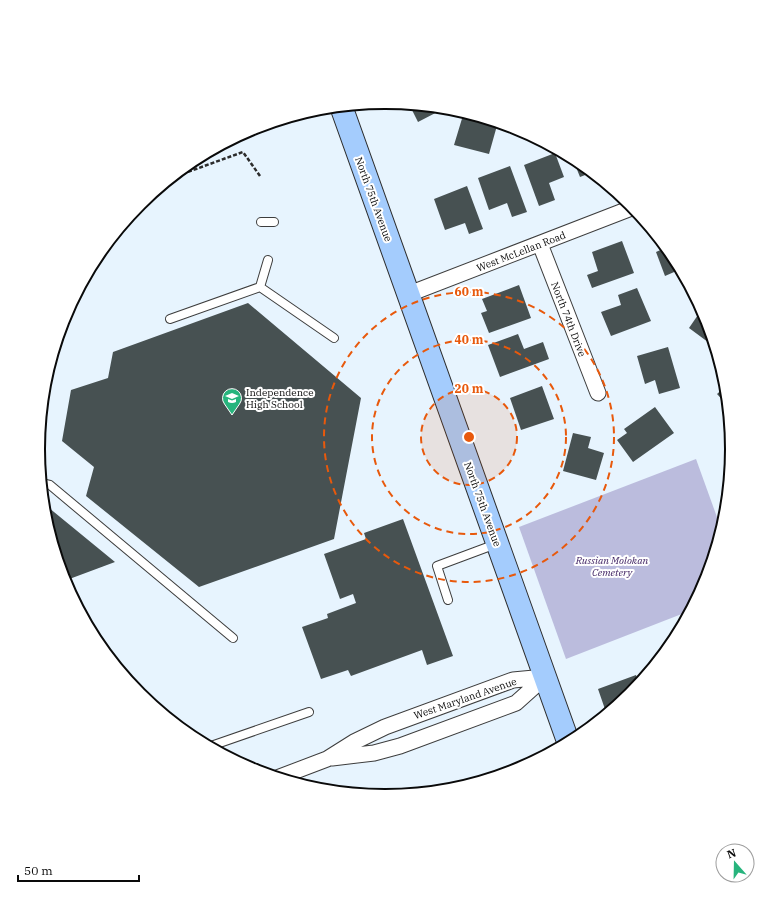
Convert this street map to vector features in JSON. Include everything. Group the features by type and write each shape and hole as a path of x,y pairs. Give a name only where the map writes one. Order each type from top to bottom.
{"main road":[{"name":"North 75th Avenue","path":"343,112 567,738"}],"street":[{"name":"West McLellan Road","path":"408,294 627,210"},
{"name":"North 74th Drive","path":"540,244 598,393"},
{"name":"West Maryland Avenue","path":"327,759 374,753 400,746 487,714 516,703 545,677"},
{"name":"West Maryland Avenue","path":"286,775 327,759 354,742 392,724 513,680 545,677"}],"lane":[{"path":"261,222 274,222"},
{"path":"260,287 268,260"},
{"path":"170,319 260,287"},
{"path":"260,287 334,338"},
{"path":"47,484 233,638"},
{"path":"448,600 437,566 497,543"},
{"path":"216,744 309,712"}],"path":[{"path":"188,172 243,152 260,176"}],"green space":[{"name":"Russian Molokan Cemetery","path":"696,459 718,520 708,559 700,580 684,613 566,659 519,527"}],"building":[{"path":"412,110 435,113 418,122"},
{"path":"462,118 496,128 489,154 454,145"},
{"path":"553,154 556,155 564,177 549,183 555,200 539,206 524,165"},
{"path":"510,166 527,212 512,217 507,203 489,210 478,178"},
{"path":"576,167 587,174 580,177"},
{"path":"467,186 483,229 469,234 465,223 445,230 434,199"},
{"path":"622,241 634,273 592,288 587,275 598,271 592,252"},
{"path":"661,250 676,271 665,276 656,252"},
{"path":"519,285 531,318 489,333 481,313 487,311 482,299"},
{"path":"637,288 651,321 611,336 601,312 621,305 618,295"},
{"path":"248,303 361,398 334,539 199,587 86,496 94,467 62,441 71,390 108,378 113,352"},
{"path":"698,315 709,343 689,328"},
{"path":"518,334 524,349 543,342 549,359 500,377 488,345"},
{"path":"668,347 680,388 659,394 655,380 645,384 637,356"},
{"path":"542,386 554,419 521,430 510,398"},
{"path":"720,391 722,399 717,394"},
{"path":"655,407 674,433 633,462 617,440 627,433 624,429"},
{"path":"573,433 591,437 588,448 604,453 596,480 563,471"},
{"path":"51,509 115,562 70,579 57,538"},
{"path":"403,519 453,656 427,665 422,650 351,676 348,670 321,679 302,627 328,618 327,614 356,603 353,594 340,599 324,554 366,539 364,533"},
{"path":"636,675 637,679 605,710 598,689"}],"place":[{"name":"Independence High School","path":"232,415"}]}
